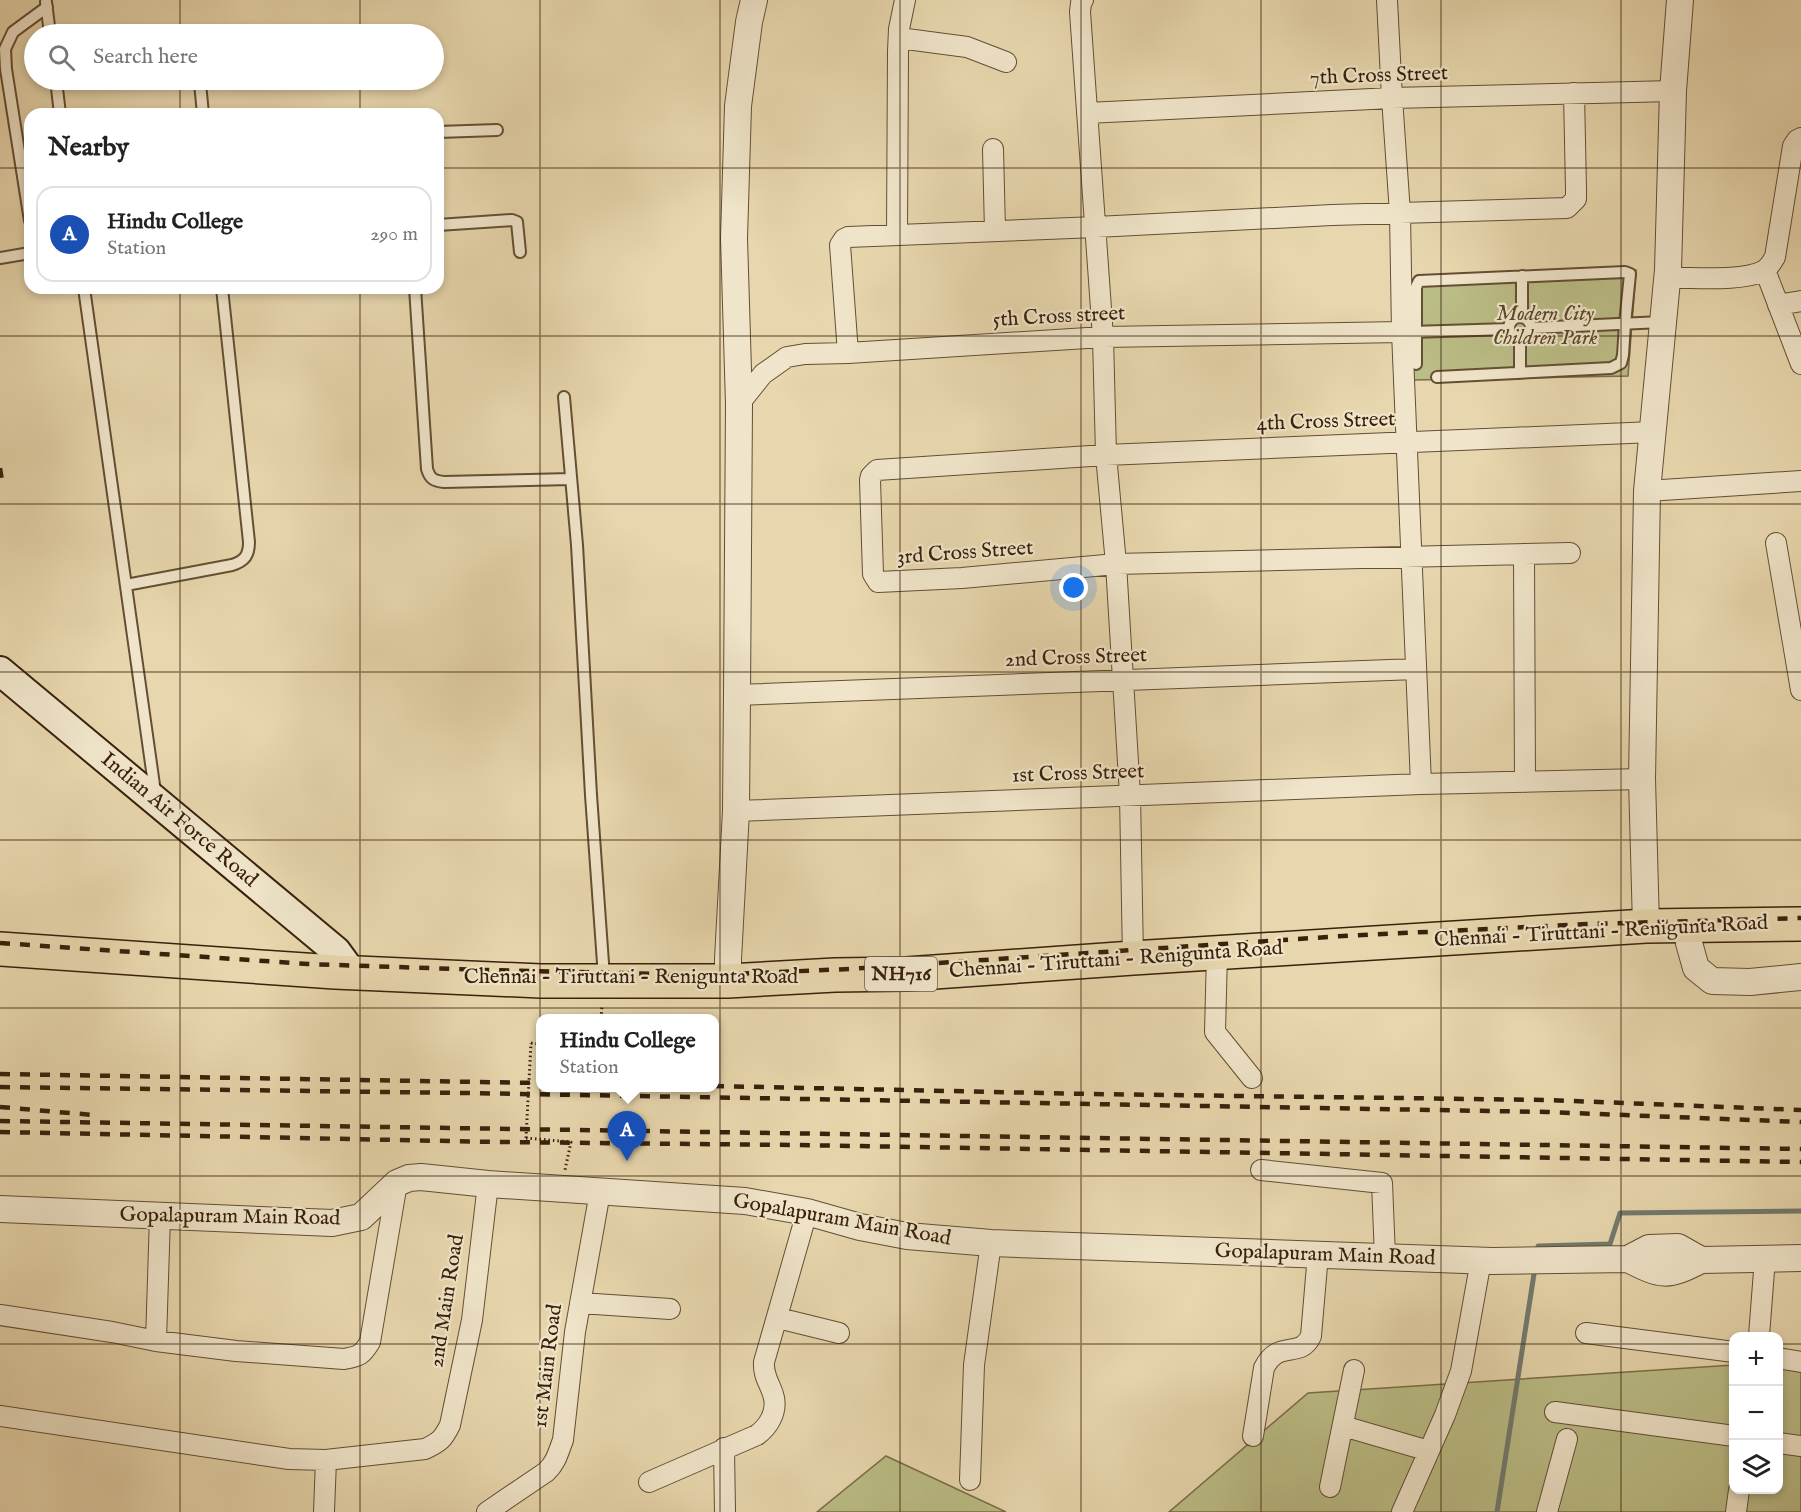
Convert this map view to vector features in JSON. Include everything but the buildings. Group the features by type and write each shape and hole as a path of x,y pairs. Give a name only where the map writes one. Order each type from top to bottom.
{"highway":[{"name":"Chennai - Tiruttani - Renigunta Road","path":"1133,946 1216,953 1801,902"},
{"name":"Chennai - Tiruttani - Renigunta Road","path":"0,927 541,981 604,970 728,970 835,975 906,974 1133,946 1646,915 1687,926 1801,924"},
{"name":"Chennai - Tiruttani - Renigunta Road","path":"0,949 344,962"}],"main road":[{"name":"Indian Air Force Road","path":"0,671 157,801 344,962"}],"street":[{"path":"728,970 736,811 737,695 739,404 734,238 738,106 754,0"},
{"path":"897,235 899,38 905,0"},
{"path":"1083,0 1080,12 1103,337 1106,455 1116,564 1130,795 1133,946"},
{"path":"1387,0 1409,332 1407,443 1421,784"},
{"path":"1646,915 1642,779 1647,491 1668,278 1673,91 1680,0"},
{"path":"899,38 967,47 1006,62"},
{"name":"7th Cross Street","path":"1087,113 1392,98 1673,91"},
{"path":"848,353 840,245 848,237 1332,215 1567,208 1576,199 1574,93"},
{"path":"1668,278 1739,277 1765,270 1775,257 1793,146 1801,138"},
{"path":"993,149 995,231"},
{"path":"1765,270 1801,364"},
{"path":"1778,305 1801,301"},
{"name":"5th Cross street","path":"739,404 763,374 787,357 805,354 1103,337 1409,332"},
{"name":"4th Cross Street","path":"1001,461 1653,432"},
{"name":"3rd Cross Street","path":"1001,461 873,472 870,480 873,574 878,582 963,578 1116,564"},
{"path":"1647,491 1801,481"},
{"path":"1776,543 1801,690"},
{"path":"1116,564 1570,553"},
{"path":"1524,554 1525,782"},
{"name":"2nd Cross Street","path":"737,695 1416,669"},
{"name":"1st Cross Street","path":"736,811 1421,784 1642,779"},
{"path":"1687,926 1696,968 1712,981 1750,982 1801,977"},
{"path":"1216,953 1215,1032 1252,1078"},
{"path":"1260,1170 1382,1183 1386,1257"},
{"name":"Gopalapuram Main Road","path":"0,1209 332,1223 362,1217 397,1183 409,1178 422,1177 488,1184 746,1201 807,1212 860,1227 907,1236 991,1243 1481,1260 1628,1259 1656,1272 1677,1272 1701,1260 1765,1258"},
{"path":"0,1315 156,1341 236,1351 344,1359 362,1354 370,1342 397,1183"},
{"name":"2nd Main Road","path":"326,1460 425,1449 443,1439 450,1425 472,1320 488,1184"},
{"name":"1st Main Road","path":"487,1512 546,1472 554,1464 563,1440 580,1303 600,1191"},
{"path":"649,1482 757,1435 766,1428 774,1412 774,1399 763,1371 764,1362 807,1212"},
{"path":"156,1341 160,1216"},
{"path":"970,1480 974,1365 991,1243"},
{"path":"1253,1436 1264,1368 1268,1361 1278,1351 1304,1346 1311,1336 1318,1254"},
{"path":"1759,1332 1765,1258 1801,1258"},
{"path":"1402,1512 1445,1415 1461,1371 1481,1260"},
{"path":"580,1303 670,1309"},
{"path":"777,1318 839,1333"},
{"path":"1587,1333 1729,1351"},
{"path":"1783,1359 1801,1362"},
{"path":"1330,1487 1354,1370"},
{"path":"1555,1412 1729,1435"},
{"path":"0,1416 289,1459 326,1460 324,1512"},
{"path":"1343,1426 1429,1451"},
{"path":"1547,1512 1567,1439"},
{"path":"1783,1444 1801,1446"},
{"path":"724,1448 725,1512"},
{"path":"1736,1512 1738,1494"}],"lane":[{"path":"46,3 49,24"},
{"path":"24,183 6,69 5,49 13,32 46,3"},
{"path":"57,90 59,108"},
{"path":"201,90 202,108"},
{"path":"444,132 497,130"},
{"path":"444,225 515,221 520,252"},
{"path":"0,258 24,254"},
{"path":"1416,364 1409,332 1419,281 1628,272 1631,276 1623,355 1621,363 1617,366 1520,374 1437,377"},
{"path":"1521,276 1522,317"},
{"path":"85,294 157,801"},
{"path":"126,585 232,565 241,562 249,553 223,294"},
{"path":"415,294 429,476 435,481 444,482 571,479"},
{"path":"1509,329 1513,320 1522,317"},
{"path":"1509,329 1512,335 1520,339 1530,334 1531,327 1522,317"},
{"path":"1531,327 1662,322"},
{"path":"1409,332 1509,329"},
{"path":"1520,339 1520,374"},
{"path":"564,397 577,545 591,806 604,970"}],"path":[{"path":"536,1044 531,1043 526,1138 571,1142 561,1189"}],"green space":[{"name":"Modern City Children Park","path":"1636,270 1628,376 1413,380 1414,280"},
{"path":"1801,1360 1801,1512 1169,1512 1308,1393 1729,1365 1729,1494 1783,1494 1783,1362"},
{"path":"886,1456 1006,1512 817,1512"}],"waterway":[{"path":"1538,1246 1610,1244 1620,1213 1801,1211"},
{"path":"1497,1512 1534,1274"}],"railway":[{"path":"0,468 2,481"},
{"path":"0,943 308,964 708,975 849,969 1343,936 1590,924 1801,918"},
{"path":"0,1074 536,1083"},
{"path":"719,1086 1548,1100 1801,1110"},
{"path":"0,1087 1547,1112 1801,1122"},
{"path":"0,1107 93,1115"},
{"path":"0,1121 1801,1149"},
{"path":"0,1132 1801,1162"}],"place":[{"name":"Hindu College","path":"627,1161"}]}
